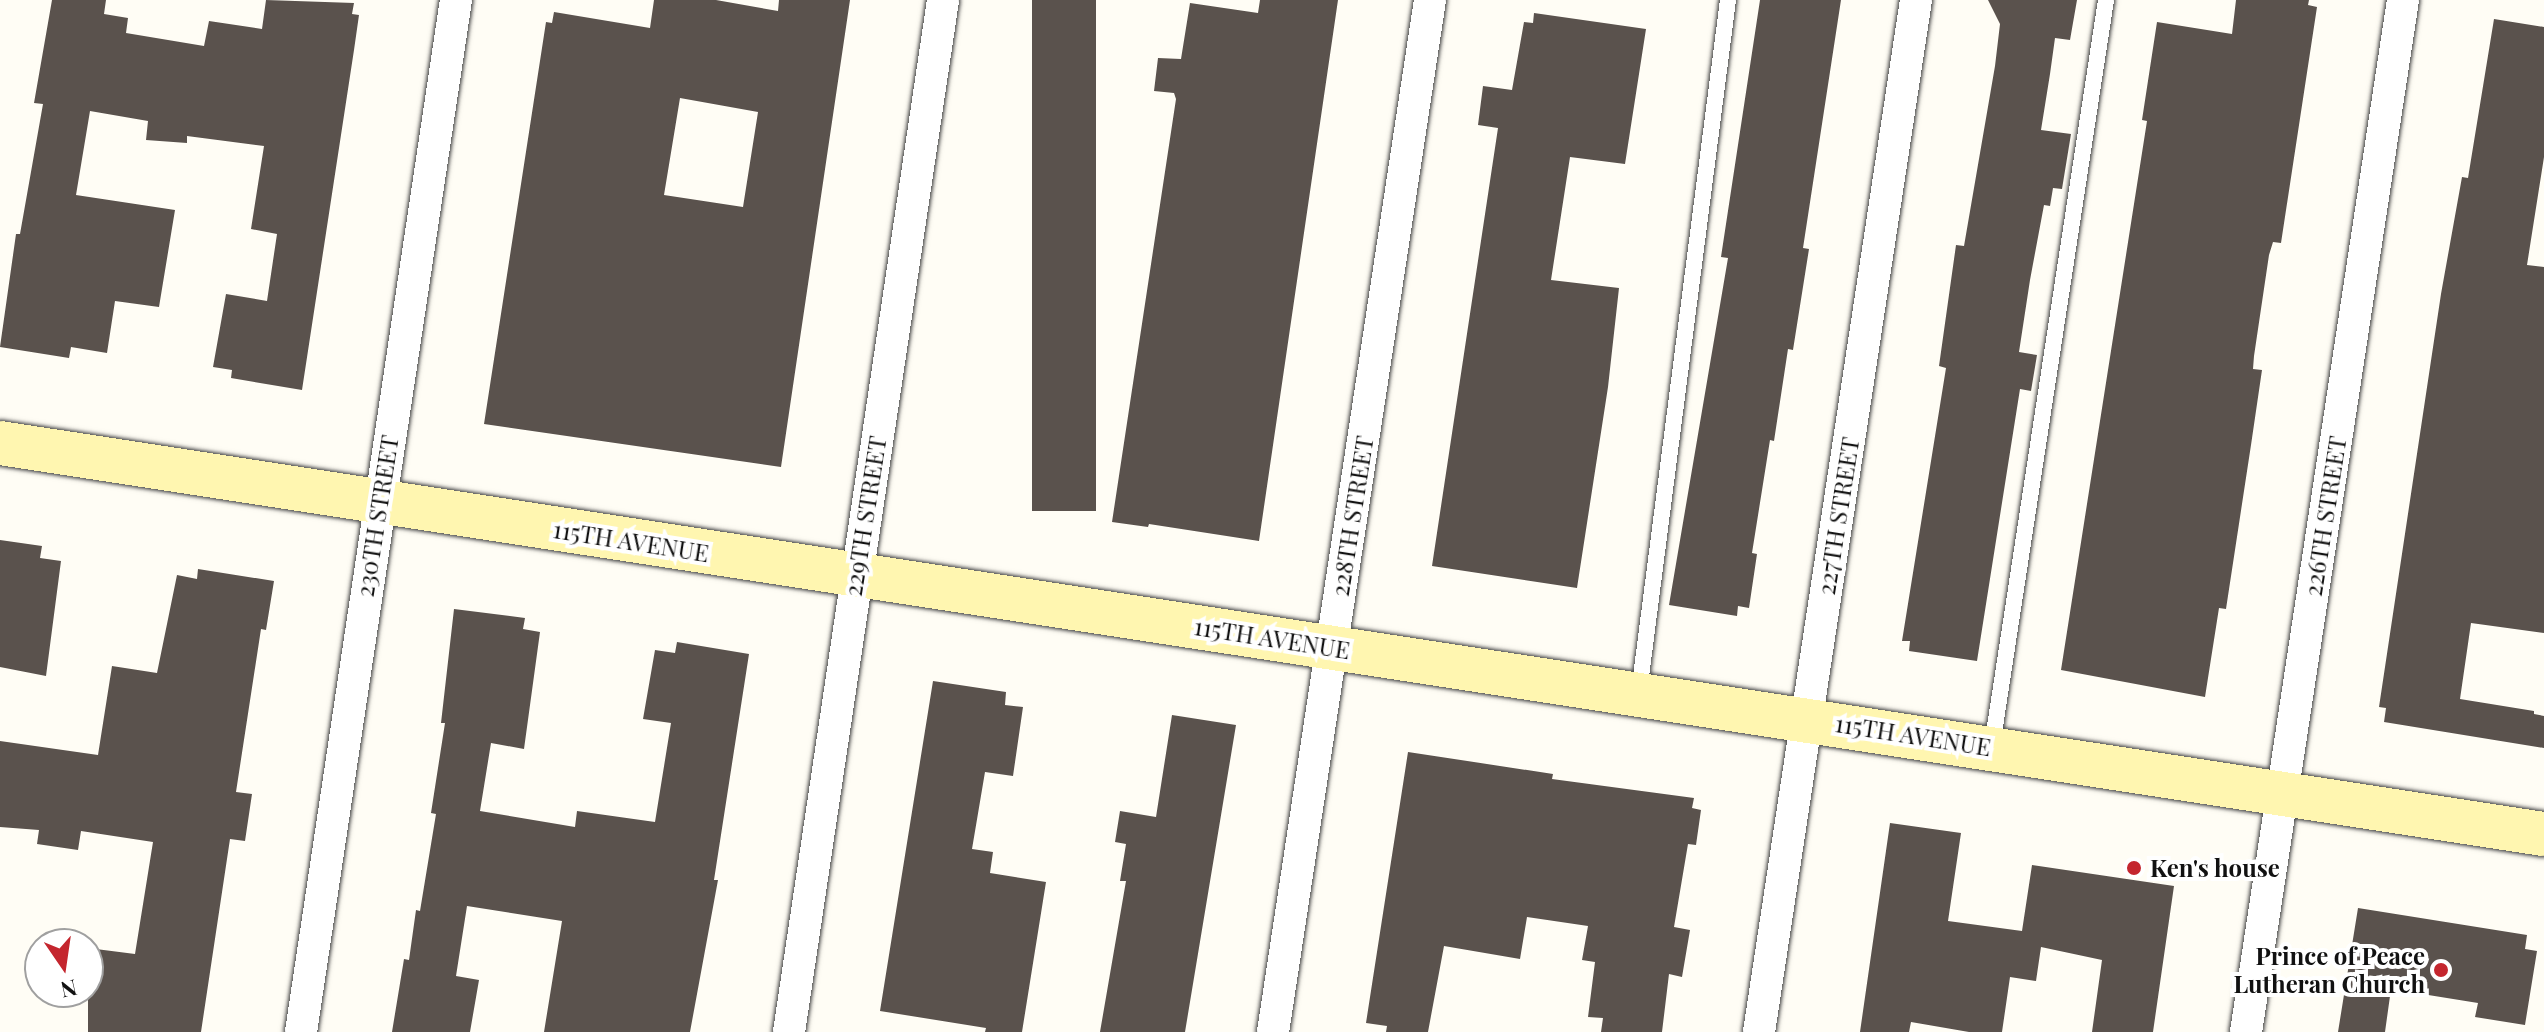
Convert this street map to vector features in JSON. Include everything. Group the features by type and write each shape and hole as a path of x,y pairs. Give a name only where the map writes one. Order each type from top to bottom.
{"main road":[{"name":"115TH AVENUE","path":"0,443 2544,834"}],"street":[{"name":"230TH STREET","path":"301,1032 456,0"},
{"name":"229TH STREET","path":"789,1032 943,0"},
{"name":"228TH STREET","path":"1273,1032 1430,0"},
{"name":"227TH STREET","path":"1759,1032 1916,0"},
{"name":"226TH STREET","path":"2246,1032 2403,0"}],"lane":[{"path":"1638,693 1728,0"},
{"path":"1992,748 2106,0"}],"building":[{"path":"52,0 106,0 104,14 128,18 126,33 204,46 209,21 262,29 266,0 354,3 352,14 359,15 302,390 231,378 232,370 213,367 226,294 267,301 277,234 251,229 264,146 187,136 187,143 146,140 148,121 90,111 76,195 175,210 159,307 115,301 107,353 71,347 69,358 0,347 16,234 20,234 43,104 34,103"},
{"path":"654,0 716,0 778,11 779,0 850,0 781,467 484,424 546,22 552,23 554,12 650,28","holes":["680,98 758,112 743,207 664,195"]},
{"path":"1032,0 1096,0 1096,511 1032,511"},
{"path":"1260,0 1338,0 1259,541 1149,524 1148,527 1112,522 1176,99 1174,93 1154,91 1158,58 1181,59 1190,3 1258,13"},
{"path":"1760,0 1841,0 1803,248 1809,249 1793,350 1788,349 1774,441 1770,440 1752,553 1757,554 1749,608 1738,606 1737,616 1669,605 1728,258 1721,257"},
{"path":"1988,0 2077,0 2070,40 2055,38 2041,130 2071,134 2062,189 2053,188 2050,206 2044,205 2030,280 2019,352 2037,355 2031,391 2020,389 1977,661 1909,651 1910,641 1902,641 1946,368 1939,366 1956,245 1964,246 1995,66 2000,24"},
{"path":"2236,0 2309,0 2308,5 2317,7 2281,243 2273,242 2269,255 2253,369 2262,370 2226,609 2219,608 2205,697 2061,670 2147,121 2142,120 2157,22 2232,34"},
{"path":"1534,13 1646,29 1625,164 1570,157 1551,280 1619,288 1608,387 1577,588 1432,566 1498,128 1478,125 1483,86 1512,90 1524,22 1533,23"},
{"path":"2494,19 2544,27 2544,157 2527,265 2544,267 2544,633 2471,623 2460,699 2534,711 2534,714 2544,716 2544,748 2384,722 2386,708 2379,707 2441,294 2462,177 2468,178"},
{"path":"0,540 42,546 40,558 61,561 46,676 0,667"},
{"path":"198,569 274,581 266,630 261,629 236,792 252,794 245,841 230,839 201,1032 88,1032 88,1008 104,1008 104,950 135,954 153,842 81,831 78,850 37,844 39,830 0,827 0,741 98,755 112,666 157,673 177,575 197,579"},
{"path":"454,609 525,618 523,629 540,632 524,749 491,743 480,811 575,827 577,811 655,822 671,723 643,719 655,650 675,653 677,642 749,654 714,880 718,880 690,1032 544,1032 562,921 467,906 456,976 479,980 470,1032 392,1032 404,959 409,960 416,910 420,911 436,814 431,813 445,723 441,723"},
{"path":"933,681 1006,692 1005,705 1023,707 1013,776 985,772 972,849 993,852 990,873 1046,882 1022,1032 985,1032 986,1028 880,1011"},
{"path":"1172,715 1236,725 1185,1032 1100,1032 1126,881 1120,881 1126,844 1115,842 1120,811 1156,817"},
{"path":"1408,752 1553,774 1552,779 1694,798 1692,808 1701,810 1696,845 1688,844 1674,927 1690,930 1682,977 1669,974 1662,1032 1601,1032 1603,1018 1588,1017 1595,962 1582,960 1588,926 1527,917 1520,959 1444,946 1428,1032 1386,1032 1387,1026 1366,1023"},
{"path":"1890,823 1961,833 1948,921 2022,931 2032,865 2174,886 2153,1032 2092,1032 2102,960 2041,947 2036,981 2010,977 2002,1032 1969,1032 1911,1022 1909,1032 1860,1032"},
{"name":"Prince of Peace Lutheran Church","path":"2358,908 2527,935 2525,949 2537,951 2525,1025 2475,1017 2478,1003 2391,989 2385,1032 2338,1032"}],"place":[{"name":"Ken's house","path":"2134,868"},
{"name":"Prince of Peace Lutheran Church","path":"2441,970"}]}
